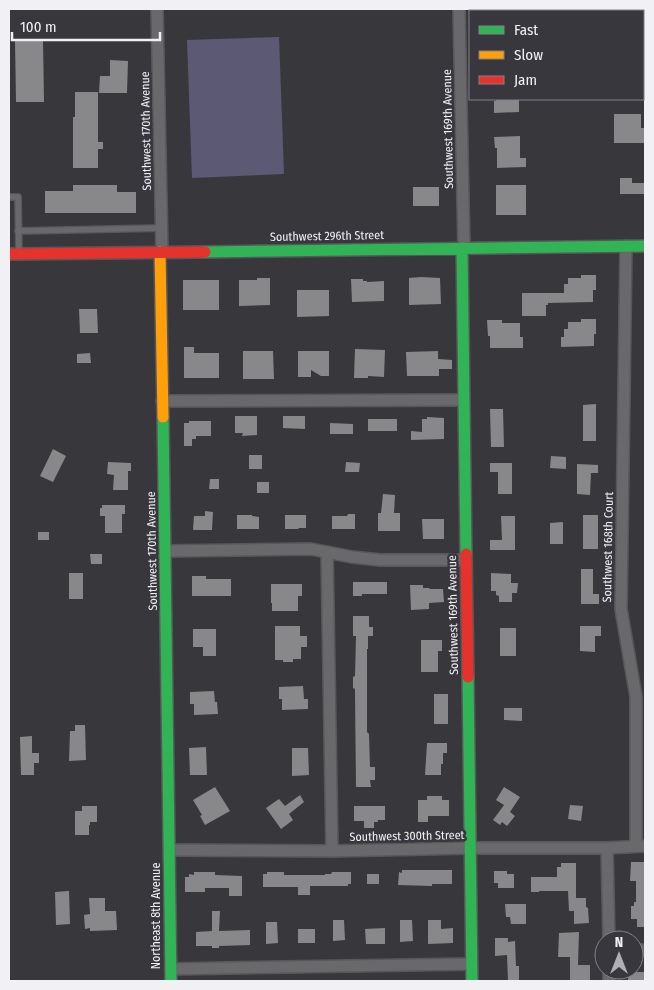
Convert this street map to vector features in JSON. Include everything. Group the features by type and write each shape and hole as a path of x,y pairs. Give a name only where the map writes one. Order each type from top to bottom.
{"street":[{"name":"Southwest 170th Avenue","path":"157,9 162,228 162,401 170,850"},
{"name":"Southwest 169th Avenue","path":"460,9 463,400 472,981"},
{"name":"Southwest 168th Court","path":"626,246 621,609 636,697 641,846"},
{"name":"Southwest 296th Street","path":"14,254 645,246"},
{"path":"162,401 463,400"},
{"path":"166,551 311,549 380,560 466,560"},
{"path":"327,552 332,851"},
{"name":"Southwest 300th Street","path":"170,850 332,851 641,846"},
{"path":"607,848 609,930"},
{"name":"Northeast 8th Avenue","path":"170,850 171,975"},
{"path":"171,975 471,964"}],"lane":[{"path":"9,197 18,197 18,231 14,254"},
{"path":"18,231 162,228"}],"shaded area":[{"path":"279,37 284,174 192,178 187,40"}],"building":[{"path":"43,40 44,102 16,102 15,41"},
{"path":"110,60 128,61 127,93 99,93 100,76 110,76"},
{"path":"75,92 98,92 98,142 103,142 103,149 98,149 98,168 73,168"},
{"path":"519,100 519,112 494,113 494,101"},
{"path":"614,114 641,114 641,128 645,128 645,143 614,143"},
{"path":"520,136 520,158 526,158 526,167 497,168 497,148 495,148 494,137"},
{"path":"620,178 632,178 632,183 645,183 645,194 620,194"},
{"path":"73,185 117,185 117,192 136,192 136,213 45,213 45,191 73,191"},
{"path":"496,185 526,185 526,215 496,215"},
{"path":"413,187 439,187 439,206 413,206"},
{"path":"581,275 596,275 596,290 593,290 593,302 548,303 546,305 546,316 522,316 522,293 564,293 564,284 568,284 568,278 581,278"},
{"path":"257,278 270,278 270,305 239,306 239,280 257,280"},
{"path":"409,278 440,278 441,304 409,305"},
{"path":"351,279 363,279 363,281 367,282 384,281 384,301 352,302"},
{"path":"183,280 219,280 219,310 183,310"},
{"path":"297,290 329,290 329,316 297,317"},
{"path":"79,309 97,309 98,333 80,333"},
{"path":"581,319 596,319 594,346 561,347 561,337 564,337 564,329 568,329 568,322 581,322"},
{"path":"487,320 502,320 502,323 520,323 520,337 523,337 523,348 490,348"},
{"path":"184,347 194,347 194,353 219,353 219,378 184,378"},
{"path":"355,349 385,350 384,377 368,376 368,378 354,378"},
{"path":"243,351 273,351 274,379 243,379"},
{"path":"298,351 329,351 329,376 321,376 311,370 311,377 298,377"},
{"path":"438,351 438,359 452,360 452,369 439,369 439,376 407,376 406,352"},
{"path":"90,353 91,363 77,363 77,354"},
{"path":"596,404 596,441 583,441 583,405"},
{"path":"490,409 503,409 504,447 491,447"},
{"path":"235,416 257,416 257,435 242,436 243,433 235,433"},
{"path":"283,416 305,416 305,429 283,428"},
{"path":"427,417 444,418 444,439 411,440 411,431 422,432 422,419 427,419"},
{"path":"368,419 397,419 397,431 368,431"},
{"path":"189,421 211,421 211,436 196,436 196,439 192,439 192,446 184,446 184,423 189,423"},
{"path":"330,423 353,424 353,434 330,434"},
{"path":"53,449 66,456 53,482 40,476"},
{"path":"249,455 262,455 262,469 249,469"},
{"path":"551,456 566,457 566,469 550,468"},
{"path":"108,462 131,463 131,471 128,471 128,490 113,490 114,475 107,474"},
{"path":"346,462 360,463 359,472 345,472"},
{"path":"490,463 512,463 512,494 498,494 498,472 490,472"},
{"path":"577,464 598,465 598,473 591,473 590,495 577,494"},
{"path":"210,479 219,479 219,489 209,489"},
{"path":"257,482 269,482 269,493 257,493"},
{"path":"383,494 395,495 394,513 400,513 400,531 378,531 378,513 381,513"},
{"path":"102,505 125,505 125,514 122,514 122,533 105,533 105,516 100,516"},
{"path":"205,511 213,512 212,530 193,530 194,516 205,516"},
{"path":"348,514 355,514 355,529 332,529 332,516 347,516"},
{"path":"237,515 259,517 259,529 237,529"},
{"path":"285,515 306,515 306,528 285,529"},
{"path":"583,515 598,515 598,549 583,549"},
{"path":"501,516 515,516 515,550 490,550 490,540 502,540"},
{"path":"422,519 444,519 444,539 423,539"},
{"path":"563,522 563,544 550,544 550,523"},
{"path":"38,532 49,532 49,540 38,540"},
{"path":"90,554 102,554 102,564 91,564"},
{"path":"581,569 593,569 593,594 599,594 599,604 581,604"},
{"path":"69,573 83,573 83,599 69,599"},
{"path":"491,573 511,574 511,583 518,583 517,593 512,593 512,602 499,602 499,596 496,595 496,591 491,591"},
{"path":"192,576 206,576 206,579 231,579 231,596 192,596"},
{"path":"353,582 387,582 387,594 353,596"},
{"path":"271,584 302,584 302,596 298,596 298,611 272,611"},
{"path":"410,585 423,585 423,588 430,589 443,589 444,602 429,603 429,609 411,610"},
{"path":"353,616 369,616 369,627 373,627 373,636 368,636 367,649 367,732 369,734 370,767 375,767 375,780 370,780 371,787 356,787 355,689 353,688 353,677 355,676 356,636 353,636"},
{"path":"275,626 300,626 300,636 307,636 307,647 301,647 301,659 293,659 293,662 275,660"},
{"path":"580,626 601,626 601,636 595,636 595,652 580,651"},
{"path":"500,628 516,628 516,656 500,656"},
{"path":"193,629 216,629 216,656 203,656 203,647 193,647"},
{"path":"421,640 442,640 442,651 438,651 438,672 421,672"},
{"path":"303,686 304,699 308,699 308,709 282,710 282,699 279,699 279,687"},
{"path":"214,691 218,714 194,715 194,704 190,704 190,692"},
{"path":"434,694 448,694 448,724 434,724"},
{"path":"504,708 522,708 522,721 504,720"},
{"path":"75,725 85,725 86,760 69,761 70,731 75,731"},
{"path":"32,736 32,753 39,753 39,763 34,763 34,775 21,775 20,737"},
{"path":"427,743 447,743 447,753 443,753 441,775 425,775"},
{"path":"206,747 207,775 190,775 189,748"},
{"path":"292,748 308,748 309,775 292,776"},
{"path":"215,787 230,811 205,825 200,816 202,815 193,800"},
{"path":"504,787 520,797 510,812 515,816 507,826 502,822 500,825 493,820 504,805 496,800"},
{"path":"300,795 304,802 289,814 293,820 281,829 266,808 279,799 285,806"},
{"path":"427,796 442,796 442,800 449,800 449,816 428,816 428,822 418,822 418,800 427,800"},
{"path":"570,805 583,806 581,821 568,819"},
{"path":"82,806 97,806 97,822 90,822 89,835 75,835 75,811 82,811"},
{"path":"354,806 385,806 385,820 374,822 374,828 364,828 364,821 354,821"},
{"path":"631,862 645,862 645,927 637,927 637,919 631,919 631,906 634,906 634,902 636,902 636,881 630,881"},
{"path":"561,863 576,863 576,898 586,898 589,923 574,924 574,911 569,911 568,891 531,892 531,877 557,877 557,867 561,867"},
{"path":"402,870 452,870 452,884 432,884 432,886 398,885 399,872 402,873"},
{"path":"494,871 507,871 507,874 514,874 514,888 498,888 498,883 494,883"},
{"path":"194,872 215,872 215,875 242,876 242,896 229,896 229,888 205,888 205,892 185,892 185,877 189,877 189,874 194,875"},
{"path":"267,872 284,872 284,875 325,875 332,872 351,872 351,884 348,884 348,886 310,886 310,895 298,895 298,887 263,887 263,874 267,874"},
{"path":"367,874 379,874 379,884 367,884"},
{"path":"69,891 70,924 56,925 55,892"},
{"path":"89,898 105,898 105,911 116,911 117,930 90,931 90,928 85,929 84,915 90,914"},
{"path":"505,904 526,904 526,924 511,924 510,917 506,917"},
{"path":"212,911 220,911 219,931 250,930 250,945 219,946 219,948 196,946 196,932 212,931"},
{"path":"333,920 344,920 345,940 333,941"},
{"path":"400,920 412,920 413,941 400,942"},
{"path":"428,920 441,920 441,929 453,928 453,943 428,944"},
{"path":"266,922 277,922 278,943 266,944"},
{"path":"385,928 385,944 366,944 365,929"},
{"path":"298,929 315,929 315,943 298,943"},
{"path":"579,932 578,965 590,965 590,981 570,981 570,957 558,957 559,933"},
{"path":"495,938 508,938 508,942 515,941 519,981 508,981 507,955 495,956"},
{"path":"645,972 645,981 628,981 644,980"}],"traffic: fast":[{"path":"205,252 645,246"},
{"path":"462,248 466,554"},
{"path":"163,417 171,981"},
{"path":"468,677 472,981"}],"traffic: slow":[{"path":"160,252 163,417"}],"traffic: jam":[{"path":"9,254 205,252"},
{"path":"466,554 468,677"}]}
